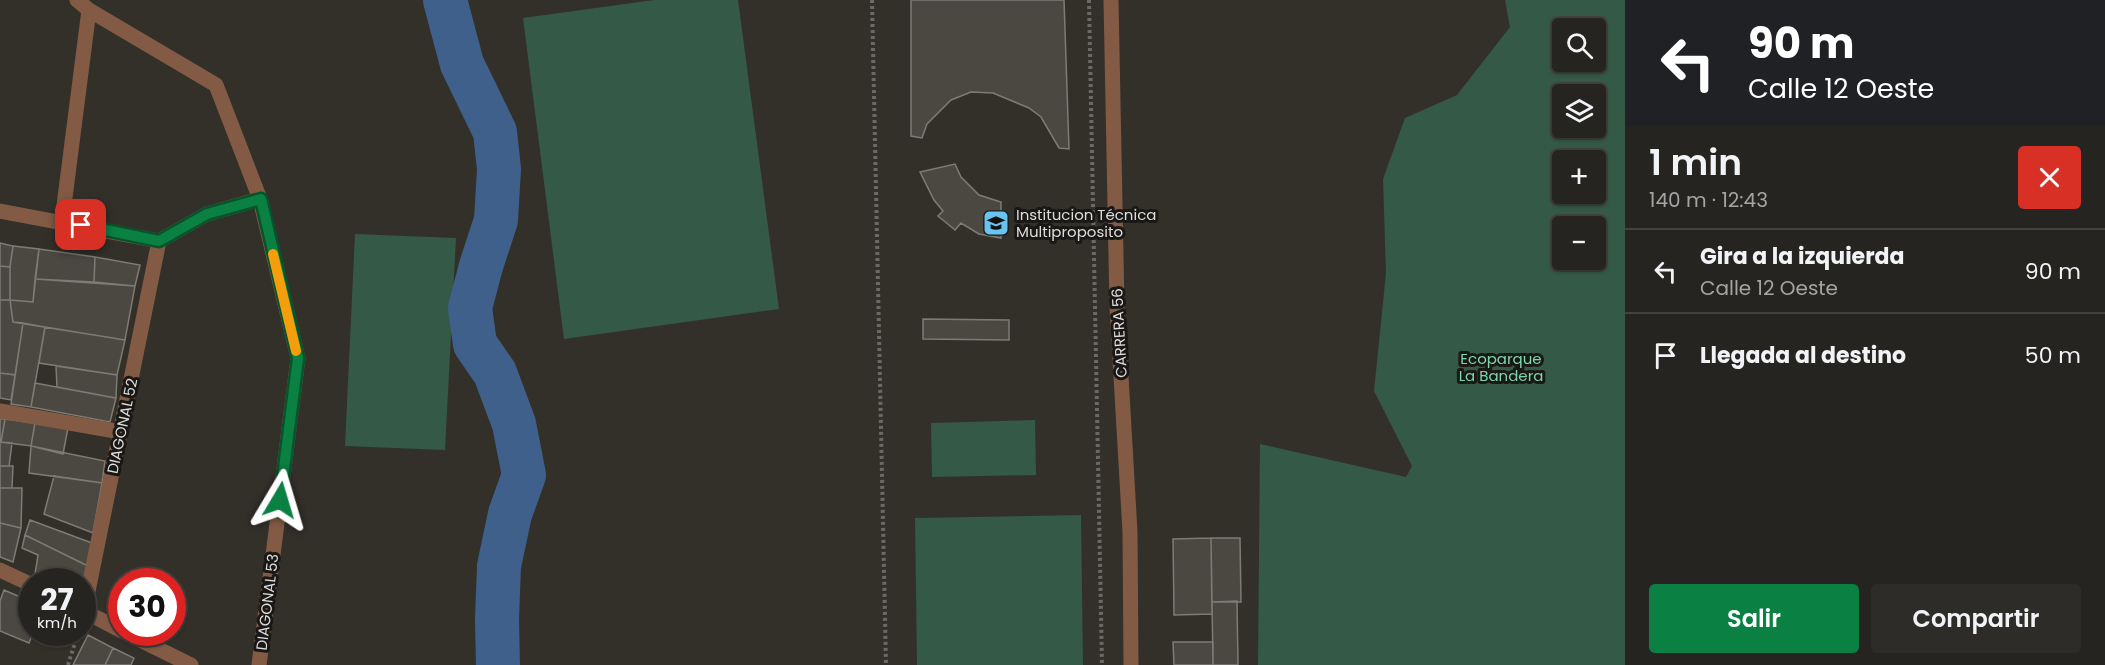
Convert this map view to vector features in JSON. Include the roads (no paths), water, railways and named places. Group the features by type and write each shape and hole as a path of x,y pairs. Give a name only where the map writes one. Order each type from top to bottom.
{"street":[{"name":"CARRERA 56","path":"1111,0 1117,307 1130,532 1131,665"},
{"name":"DIAGONAL 53","path":"83,5 216,85 261,199 298,358 259,665"},
{"path":"62,221 83,5"},
{"path":"0,210 159,241 207,214 261,199"},
{"name":"DIAGONAL 52","path":"92,568 159,241"},
{"path":"0,411 121,432"},
{"path":"0,570 18,578"},
{"path":"152,646 191,665"}],"waterway":[{"path":"445,0 462,64 495,132 499,169 496,220 470,308 475,344 495,373 514,424 524,475 510,514 499,566 498,665"}],"place":[{"name":"Institucion Técnica Multiproposito","path":"996,223"}],"park label":[{"name":"Ecoparque La Bandera","path":"1501,366"}]}
